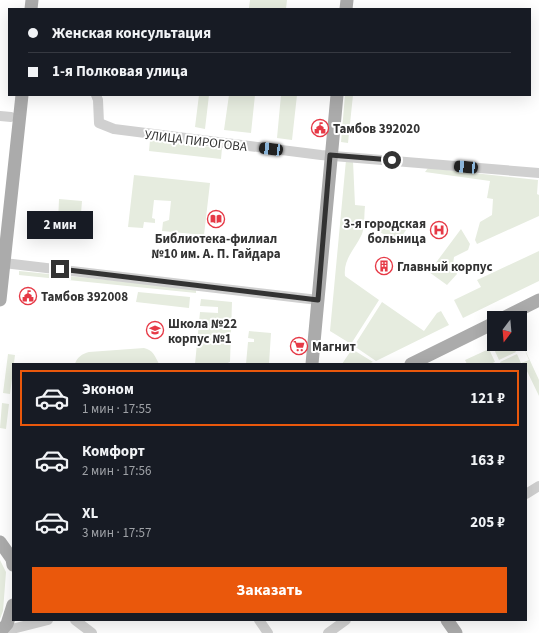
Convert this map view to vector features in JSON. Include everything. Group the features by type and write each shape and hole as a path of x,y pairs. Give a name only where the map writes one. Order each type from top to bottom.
{"main road":[{"path":"0,219 6,116 13,96"},
{"path":"0,300 2,262 22,96"},
{"path":"312,363 330,155 337,96"},
{"path":"517,311 539,300"},
{"path":"412,363 487,326"},
{"path":"0,536 12,542"},
{"path":"0,542 12,560"},
{"path":"0,632 7,624 12,608"},
{"path":"448,621 456,633"}],"street":[{"name":"УЛИЦА ПИРОГОВА","path":"96,96 98,100 98,121 101,125 108,128 330,155 539,173"},
{"path":"2,262 318,300"},
{"path":"527,493 539,486"},
{"path":"0,632 44,621"},
{"path":"76,621 91,632"},
{"path":"83,621 91,632"},
{"path":"260,621 268,633"},
{"path":"328,633 345,621"}],"shaded area":[{"path":"250,0 287,0 286,8 249,8"},
{"path":"199,96 209,96 205,129 195,127"},
{"path":"229,96 255,96 251,133 224,130"},
{"path":"281,96 297,96 292,140 277,138"},
{"path":"345,96 353,96 348,143 341,142"},
{"path":"150,140 222,148 221,159 149,151"},
{"path":"346,160 353,161 355,205 365,206 363,231 346,264 345,276 379,300 351,344 330,331"},
{"path":"428,168 538,180 537,194 539,195 539,216 477,244 475,240 480,222 492,215 493,199 487,198 490,181 425,172"},
{"path":"134,175 210,183 204,235 162,231 163,222 169,220 171,201 154,200 152,218 155,219 155,223 144,222 143,228 128,227"},
{"path":"59,199 82,201 80,226 76,225 76,228 69,228 69,223 58,222"},
{"path":"378,222 408,227 398,242 376,230"},
{"path":"461,229 470,244 468,250 454,257 453,264 457,274 447,285 429,272"},
{"path":"539,251 539,281 463,318 454,300 481,287 477,280"},
{"path":"19,271 196,289 196,293 19,275"},
{"path":"138,292 190,297 189,308 136,302"},
{"path":"201,299 232,302 230,362 195,363 200,312 218,313 218,307 200,306"},
{"path":"382,302 424,331 437,313 441,311 449,325 376,361 354,346"},
{"path":"249,331 271,333 269,363 246,363 248,342 254,342 254,339 248,338"},
{"path":"144,348 152,352 158,363 75,363 80,356 89,352"},
{"path":"352,349 373,362 370,363 343,363"},
{"path":"487,350 490,351 495,362 492,363 466,363 465,360"},
{"path":"495,351 516,351 516,352 499,360"},
{"path":"526,351 539,380 539,396 527,371 527,363 521,363 529,360"},
{"path":"8,354 15,355 14,363 12,363 10,394 3,393"},
{"path":"517,354 521,363 500,363"},
{"path":"2,403 9,404 6,429 0,428"},
{"path":"0,560 6,572 3,611 0,619"}],"place":[{"name":"Тамбов 392020","path":"320,128"},
{"name":"Библиотека-филиал №10 им. А. П. Гайдара","path":"216,219"},
{"name":"3-я городская больница","path":"439,230"},
{"name":"Главный корпус","path":"384,266"},
{"name":"Тамбов 392008","path":"28,296"},
{"name":"Школа №22 корпус №1","path":"155,330"},
{"name":"Магнит","path":"299,346"}],"route":[{"path":"60,269 318,300 330,155 392,160"}]}
